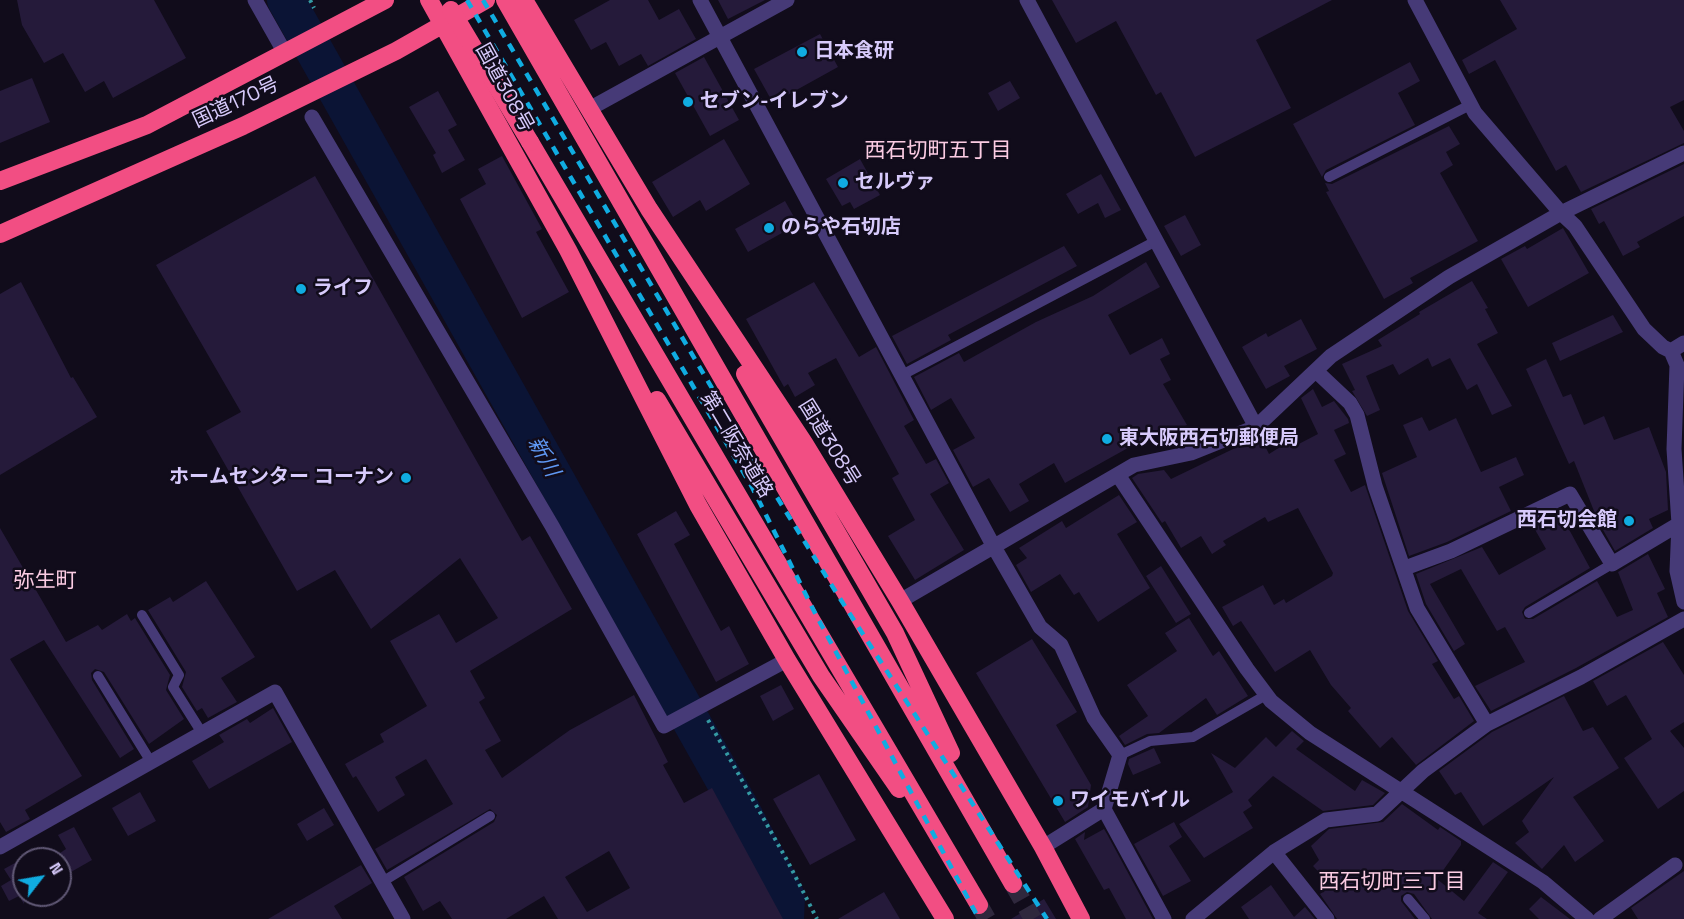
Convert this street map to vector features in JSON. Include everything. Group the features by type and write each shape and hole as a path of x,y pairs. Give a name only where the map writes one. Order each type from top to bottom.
{"highway":[{"name":"国道170号","path":"0,181 147,124 385,0"},
{"name":"国道308号","path":"429,0 447,12 699,505 787,660 945,919"},
{"name":"国道170号","path":"0,234 243,126 344,75 447,12 486,0"},
{"name":"第二阪奈道路","path":"505,0 1013,884 895,633 650,209"},
{"name":"国道308号","path":"524,0 535,14 650,209 804,443 900,601 1043,847 1081,919"},
{"name":"第二阪奈道路","path":"447,12 840,665 979,904 821,676 568,250"}],"street":[{"path":"255,0 290,50"},
{"path":"700,0 994,546 1040,627 1061,645 1094,718 1120,755 1104,809 1043,847"},
{"path":"589,109 787,0"},
{"path":"1027,0 1256,427"},
{"path":"1415,0 1470,105 1561,213 1575,226 1644,329 1663,347 1678,347 1674,449 1680,531 1677,572 1683,594"},
{"path":"312,117 552,526 664,726 787,660"},
{"path":"900,601 1134,465 1191,453 1256,427 1331,356 1449,277 1561,213 1684,153"},
{"path":"1316,371 1350,403 1357,414 1375,486 1417,608 1487,724"},
{"path":"1118,475 1266,695 1310,733 1402,794 1543,882 1587,919"},
{"path":"1405,568 1451,551 1570,494 1612,564 1680,531"},
{"path":"1193,919 1203,908 1274,852 1326,820 1377,814 1402,794 1423,771 1487,724 1581,677 1684,619"},
{"path":"0,847 275,692 403,919"},
{"path":"1104,809 1164,919"},
{"path":"1274,852 1327,919"},
{"path":"1600,919 1676,865"}],"lane":[{"path":"1329,177 1470,105"},
{"path":"902,375 1156,241"},
{"path":"1529,613 1612,564"},
{"path":"142,615 179,675 173,687 202,733"},
{"path":"98,675 151,762"},
{"path":"1120,755 1150,741 1193,737 1266,695"},
{"path":"382,882 490,816"},
{"path":"1408,899 1425,919"}],"path":[{"path":"310,0 314,8"},
{"path":"698,707 788,862 817,919"}],"building":[{"path":"17,0 154,0 186,58 113,98 104,81 85,92 63,53 44,63 22,25"},
{"path":"610,0 648,0 659,20 679,9 696,39 648,66 641,54 619,66 606,42 591,50 574,20"},
{"path":"718,0 765,0 728,19"},
{"path":"1052,0 1332,0 1256,40 1291,108 1195,157 1161,92 1156,95 1116,21 1076,43"},
{"path":"1500,0 1684,0 1684,100 1670,107 1684,131 1684,143 1581,192 1566,165 1556,171 1495,60 1469,74 1462,60 1517,29"},
{"path":"820,34 838,67 773,103 754,69"},
{"path":"704,57 739,120 710,136 675,73"},
{"path":"1410,62 1420,81 1398,93 1415,125 1326,170 1322,177 1293,124"},
{"path":"32,78 50,122 0,143 0,91"},
{"path":"1010,81 1020,98 998,111 988,93"},
{"path":"438,91 457,125 448,130 465,160 442,173 433,155 436,153 409,107"},
{"path":"1449,126 1460,144 1446,152 1453,165 1440,173 1478,241 1410,278 1413,283 1384,299 1326,192 1329,191 1325,183 1332,184"},
{"path":"724,139 750,184 706,211 700,200 673,217 652,182"},
{"path":"502,156 542,229 536,232 569,292 522,318 460,199 486,184 478,169"},
{"path":"860,159 880,195 854,209 850,202 842,206 826,179"},
{"path":"1684,164 1684,216 1637,242 1640,247 1623,256 1604,221 1599,224 1591,209"},
{"path":"1101,174 1121,210 1105,218 1098,203 1078,214 1066,194"},
{"path":"315,176 522,541 530,536 572,609 470,671 485,698 479,702 501,741 485,750 502,778 570,730 634,695 668,762 663,765 684,803 712,788 783,919 558,919 544,896 506,919 452,919 440,901 423,911 404,877 494,822 497,815 490,809 387,870 375,849 453,804 426,759 395,777 405,795 378,812 356,776 353,778 345,764 384,742 380,734 427,706 390,641 439,614 456,643 498,618 460,558 371,629 335,570 297,591 206,431 241,412 156,265","holes":["609,851 630,888 587,912 565,877"]},
{"path":"785,201 798,224 748,252 735,229"},
{"path":"1185,215 1201,245 1181,256 1164,226"},
{"path":"1563,228 1589,273 1528,307 1501,259 1525,246 1527,249"},
{"path":"1064,246 1077,266 948,335 951,340 907,364 892,336"},
{"path":"1146,262 1160,287 1108,315 1130,355 1162,338 1170,354 1160,359 1171,380 1163,384 1187,425 1167,437 1162,429 1065,483 1054,463 1019,484 1029,501 1010,512 989,478 973,487 953,450 975,438 951,398 931,410 914,377 959,353 964,362 1036,322 1093,296"},
{"path":"1472,281 1488,308 1485,309 1498,333 1477,344 1512,406 1492,415 1477,384 1467,390 1450,358 1432,367 1428,358 1399,375 1393,364 1366,376 1380,410 1367,416 1352,391 1355,390 1342,364 1382,346 1378,340 1420,314 1419,312"},
{"path":"21,282 71,378 73,377 97,417 0,475 0,294"},
{"path":"814,282 859,357 876,347 914,420 904,426 926,464 936,459 949,483 930,494 964,550 915,580 888,536 915,520 892,478 899,474 836,358 808,373 815,385 795,397 788,384 784,387 746,319"},
{"path":"1613,315 1623,332 1560,361 1552,343"},
{"path":"1301,319 1317,349 1284,366 1290,376 1266,389 1242,347 1266,333 1268,337"},
{"path":"1546,359 1563,397 1571,394 1584,425 1604,416 1614,440 1649,427 1666,472 1668,510 1649,519 1653,528 1615,551 1598,521 1574,461 1569,464 1526,369"},
{"path":"1313,389 1322,407 1334,401 1348,419 1349,423 1334,430 1346,454 1334,460 1351,492 1365,485 1408,611 1438,661 1432,664 1454,699 1459,696 1474,721 1416,765 1392,737 1380,748 1348,711 1351,708 1331,685 1310,650 1275,672 1241,621 1233,626 1222,607 1263,585 1274,605 1284,599 1286,603 1332,576 1333,573 1298,508 1268,522 1265,517 1223,541 1226,545 1212,554 1201,536 1181,548 1165,521 1162,523 1132,478 1138,474 1164,470 1171,479 1260,436 1269,454 1288,442 1291,448 1318,434 1301,398"},
{"path":"1422,417 1429,431 1456,418 1481,472 1516,457 1524,475 1499,487 1511,511 1447,542 1409,556 1382,473 1417,457 1403,425"},
{"path":"1119,495 1137,522 1117,534 1150,588 1098,622 1079,592 1074,595 1060,574 1031,592 1016,565 1027,558 1019,548 1062,521 1066,528"},
{"path":"676,511 690,535 674,544 721,631 729,626 749,664 716,682 637,534"},
{"path":"1559,511 1590,568 1525,607 1522,612 1525,619 1533,619 1597,581 1617,617 1633,610 1618,572 1648,554 1665,589 1657,593 1668,617 1576,668 1491,711 1475,686 1525,662 1505,627 1497,631 1461,569 1430,584 1465,644 1454,651 1426,604 1416,574 1482,547 1499,575 1546,549 1533,526"},
{"path":"0,528 66,642 98,625 102,630 127,614 131,621 135,618 170,675 166,690 184,719 149,744 104,672 95,669 91,673 92,680 134,749 120,758 44,640 10,659 82,776 25,810 30,819 6,832 0,822"},
{"path":"1161,566 1191,614 1176,623 1146,576"},
{"path":"206,581 255,657 221,678 237,702 208,718 202,708 197,711 182,687 186,672 148,610 170,597 173,602"},
{"path":"1189,618 1213,656 1219,651 1248,696 1217,715 1206,698 1159,733 1147,734 1125,745 1119,736 1148,716 1127,685 1177,651 1165,633"},
{"path":"1032,639 1077,712 1056,725 1091,785 1088,807 1065,822 976,673"},
{"path":"1663,642 1684,675 1684,722 1670,731 1684,748 1684,791 1658,809 1624,758 1652,739 1626,695 1607,706 1593,681"},
{"path":"781,685 794,709 773,721 760,696"},
{"path":"1564,696 1583,731 1593,727 1619,768 1573,797 1604,841 1575,862 1564,845 1542,869 1515,843 1529,832 1522,821 1554,777 1483,826 1461,792 1455,795 1439,771 1492,732"},
{"path":"273,708 292,742 209,789 192,761 224,742 219,735 247,719 250,723"},
{"path":"1292,731 1304,741 1296,749 1355,791 1362,780 1385,793 1373,805 1323,811 1273,776 1248,800 1252,806 1243,812 1253,828 1204,858 1179,824 1233,792 1211,753 1235,768 1266,737 1276,747"},
{"path":"1154,748 1161,763 1133,775 1128,764 1129,759"},
{"path":"819,774 856,840 810,865 773,799"},
{"path":"140,792 156,821 128,836 112,808"},
{"path":"1402,804 1438,830 1440,827 1461,841 1461,845 1437,879 1464,901 1493,862 1508,872 1478,913 1487,919 1432,919 1414,894 1407,892 1401,896 1401,901 1415,919 1337,919 1320,894 1331,885 1313,866 1319,860 1311,846 1329,829 1383,822"},
{"path":"324,808 334,825 307,841 297,824"},
{"path":"1174,822 1182,837 1169,846 1191,881 1163,896 1134,844"},
{"path":"74,827 92,860 72,871 72,847 65,847 58,835"},
{"path":"1104,829 1153,919 1126,919 1109,888 1104,890 1075,839 1085,832 1084,840"},
{"path":"12,865 12,900 9,901 1,886 11,880 4,869"},
{"path":"361,865 372,883 334,906 342,919 268,919"},
{"path":"1684,871 1684,919 1638,919 1631,908"},
{"path":"1271,885 1294,917 1305,907 1315,919 1249,919 1241,907"},
{"path":"884,892 900,919 838,919"},
{"path":"1541,897 1570,919 1539,919 1529,909"},
{"path":"1044,899 1056,919 1011,919"}],"waterway":[{"name":"新川","path":"286,0 740,808 786,897 785,919"},
{"path":"786,897 799,919"}],"tunnel":[{"path":"1013,884 1033,919"},
{"path":"979,905 987,919"}],"railway":[{"path":"467,0 752,487 815,613 979,919"},
{"path":"483,0 765,478 1047,919"}],"place":[{"name":"日本食研","path":"802,52"},
{"name":"セブン-イレブン","path":"688,102"},
{"name":"セルヴァ","path":"843,183"},
{"name":"のらや石切店","path":"769,228"},
{"name":"ライフ","path":"301,289"},
{"name":"東大阪西石切郵便局","path":"1107,439"},
{"name":"ホームセンター コーナン","path":"406,478"},
{"name":"西石切会館","path":"1629,521"},
{"name":"ワイモバイル","path":"1058,801"}],"district":[{"name":"西石切町五丁目","path":"938,151"},
{"name":"弥生町","path":"45,581"},
{"name":"西石切町三丁目","path":"1392,882"}]}
